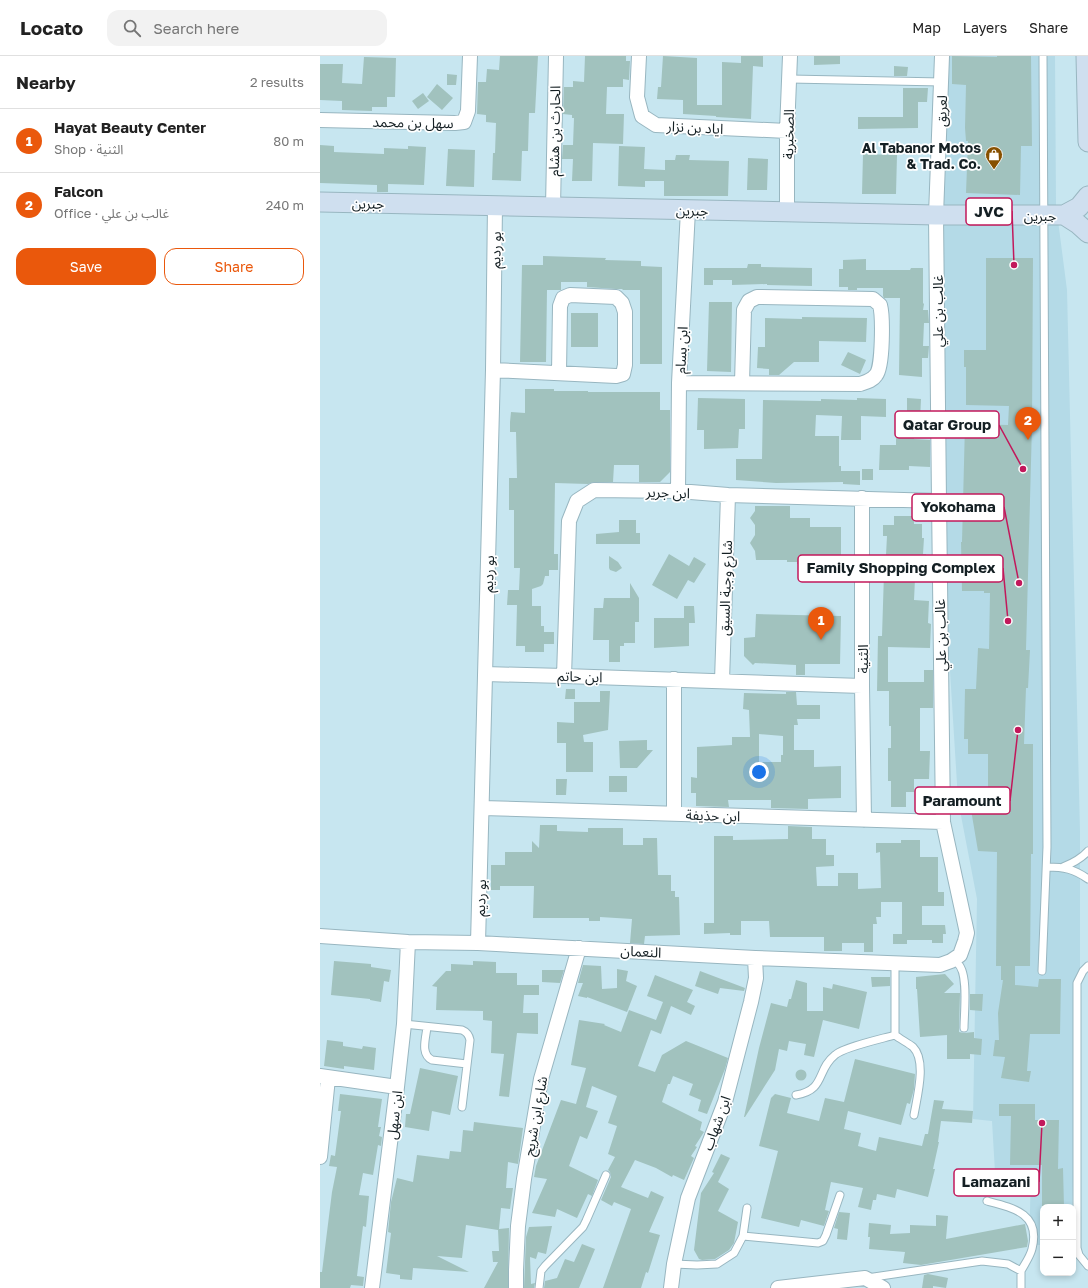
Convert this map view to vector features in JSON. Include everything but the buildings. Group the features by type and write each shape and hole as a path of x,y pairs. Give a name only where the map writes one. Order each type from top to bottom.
{"street":[{"name":"سهل بن محمد","path":"320,120 464,122 468,111 470,56"},
{"name":"الحارث بن هشام","path":"553,207 556,56"},
{"name":"اياد بن نزار","path":"638,56 637,96 642,116 656,125 787,131"},
{"name":"الصخبرية","path":"787,212 787,131 790,56"},
{"name":"لعريق","path":"936,215 942,56"},
{"path":"1086,56 1088,142"},
{"name":"جبرين","path":"320,202 936,215 1064,215 1078,207 1088,196"},
{"name":"بو رديم","path":"478,943 494,370 495,205"},
{"name":"ابن بسام","path":"678,491 679,383 688,210"},
{"name":"غالب بن علي","path":"936,215 943,822 967,933 965,942 956,958"},
{"name":"جبرين","path":"1064,215 1088,233"},
{"path":"494,370 616,376 623,374 625,365 625,312 622,303 616,297 570,295 564,298 560,306 559,373"},
{"path":"679,383 860,384 868,382 877,375 880,366 882,314 880,305 873,299 757,297 749,301 744,310 742,383"},
{"name":"ابن جرير","path":"564,676 569,521 577,501 594,490 678,491 728,495 939,501"},
{"name":"شارع وجبة السيق","path":"722,681 728,495"},
{"name":"الثنية","path":"862,498 864,820"},
{"name":"ابن حاتم","path":"485,674 862,686"},
{"path":"674,679 674,814"},
{"name":"ابن حذيفة","path":"482,808 943,822"},
{"name":"النعمان","path":"320,936 408,942 478,943 895,964 940,965 956,958"},
{"name":"ابن سهل","path":"372,1288 404,1024 408,942"},
{"name":"شارع ابن شريح","path":"516,1288 518,1226 524,1179 541,1079 578,948"},
{"name":"ابن شهاب","path":"671,1288 674,1264 688,1198 725,1102 756,978 756,958"},
{"path":"320,1157 324,1077 397,1088"},
{"path":"778,1288 812,1286 865,1278 883,1288"}],"lane":[{"path":"1042,971 1047,867 1044,56"},
{"path":"790,79 942,82"},
{"path":"1063,867 1083,857 1088,851"},
{"path":"1047,867 1063,867 1075,871 1088,879"},
{"path":"956,958 957,963 962,969 964,978 964,1028"},
{"path":"895,964 895,1035"},
{"path":"1088,966 1083,971 1077,983 1077,1248 1079,1255 1088,1266"},
{"path":"404,1024 462,1030 469,1036 470,1040 462,1107"},
{"path":"427,1027 425,1050 428,1058 432,1060 467,1064"},
{"path":"796,1095 806,1093 815,1087 830,1060 836,1054 844,1050 895,1035"},
{"path":"895,1035 913,1047 918,1054 920,1061 914,1115"},
{"path":"539,1288 541,1271 579,1232 586,1221 606,1175"},
{"path":"743,1236 818,1243 823,1241 840,1195"},
{"path":"987,1201 1018,1210 1029,1219 1034,1234 1032,1250 1021,1271 1021,1288"},
{"path":"674,1264 717,1264 734,1253 743,1236 747,1208"},
{"path":"865,1278 982,1260 1008,1264 1021,1271"}],"shaded area":[{"path":"945,56 1055,56 1056,205 1067,290 1080,832 1080,969 1072,1204 1040,1204 1040,1245 1029,1245 1031,1174 995,1172 992,1121 973,1119 977,899 958,800 945,590 940,191"}],"place":[{"name":"Al Tabanor Motos & Trad. Co.","path":"994,170"},
{"name":"JVC","path":"1014,265"},
{"name":"Falcon","path":"1028,440"},
{"name":"Qatar Group","path":"1023,469"},
{"name":"Yokohama","path":"1019,583"},
{"name":"Family Shopping Complex","path":"1008,621"},
{"name":"Hayat Beauty Center","path":"821,640"},
{"name":"Paramount","path":"1018,730"},
{"name":"Lamazani","path":"1042,1123"}]}
